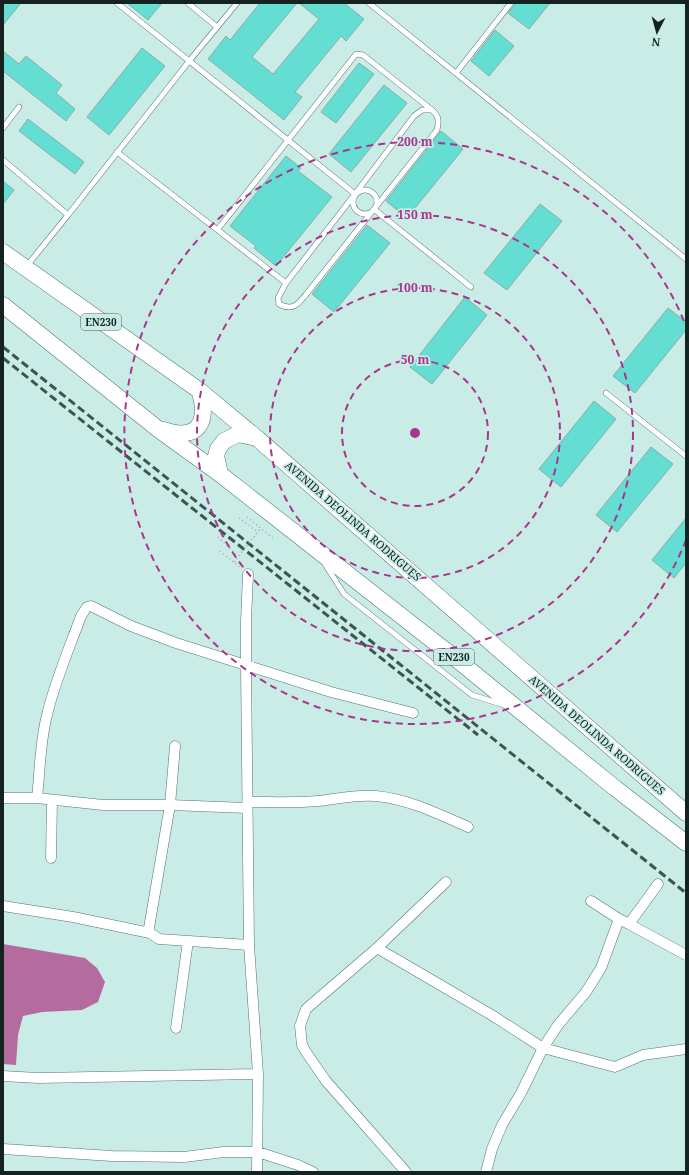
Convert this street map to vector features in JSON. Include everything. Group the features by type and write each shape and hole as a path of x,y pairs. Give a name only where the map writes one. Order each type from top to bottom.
{"highway":[{"name":"AVENIDA DEOLINDA RODRIGUES","path":"3,252 200,391 258,439 686,813"},
{"name":"EN230","path":"3,305 158,429 220,474 455,658 615,788 686,843"},
{"path":"158,429 183,434 191,432 198,427 203,412 200,391"},
{"path":"220,474 216,456 218,449 224,441 238,434 258,439"}],"street":[{"path":"248,574 246,622 248,945 258,1074 257,1172"},
{"path":"37,798 46,716 80,616 86,607 91,606 131,626 176,643 332,692 413,713"},
{"path":"150,933 149,928 170,805 175,746"},
{"path":"3,798 37,798 102,805 248,805 304,802 357,796 375,796 393,798 420,807 468,827"},
{"path":"51,858 52,800"},
{"path":"406,1172 326,1082 302,1045 300,1026 306,1009 377,948 446,882"},
{"path":"630,924 658,884"},
{"path":"591,901 619,919 686,955"},
{"path":"3,906 73,917 150,933 159,938 248,945"},
{"path":"486,1172 492,1149 502,1125 521,1093 542,1048 558,1025 586,992 601,968 619,919"},
{"path":"176,1028 188,941"},
{"path":"377,948 490,1014 542,1048 615,1067 642,1055 686,1049"},
{"path":"3,1076 38,1078 258,1074"},
{"path":"3,1149 119,1156 184,1157 224,1152 258,1152 298,1165 313,1172"}],"lane":[{"path":"117,3 190,60 355,194"},
{"path":"188,3 217,27"},
{"path":"25,268 237,3"},
{"path":"369,3 686,259"},
{"path":"456,73 511,3"},
{"path":"218,229 356,54 363,55 432,110 437,115 439,122 437,130 375,210 301,301 293,307 286,307 279,304 278,298 286,283 414,116 422,110 432,110"},
{"path":"3,128 19,107"},
{"path":"117,152 286,283"},
{"path":"3,160 68,215"},
{"path":"361,190 373,192 378,204 375,210 367,214 359,213 354,207 353,203 355,194 361,190"},
{"path":"375,210 471,287"},
{"path":"606,392 686,456"}],"path":[{"path":"247,517 274,539"},
{"path":"239,518 258,532"},
{"path":"234,562 261,528"},
{"path":"218,537 238,556"},
{"path":"220,551 248,574"}],"shaded area":[{"path":"3,944 85,958 97,968 105,982 98,1002 82,1010 42,1012 23,1016 18,1035 16,1065 3,1064"}],"building":[{"path":"3,3 21,3 3,25"},
{"path":"127,3 162,3 148,20"},
{"path":"260,3 297,3 252,57 273,74 319,19 299,3 344,3 364,19 346,41 341,36 295,92 302,97 284,120 208,59 226,36 230,40"},
{"path":"516,3 550,3 529,29 508,13"},
{"path":"495,30 514,46 489,76 471,61"},
{"path":"142,48 165,66 109,135 87,117"},
{"path":"3,51 19,64 26,56 62,85 56,93 75,109 66,121 3,71"},
{"path":"359,63 374,74 336,123 321,112"},
{"path":"384,85 407,103 351,172 329,154"},
{"path":"28,119 84,162 75,174 19,131"},
{"path":"441,131 463,149 407,218 386,201"},
{"path":"286,156 301,168 298,171 332,197 276,266 254,248 256,246 230,226"},
{"path":"3,181 14,190 3,204"},
{"path":"540,204 562,221 507,290 484,273"},
{"path":"367,225 390,243 334,312 312,294"},
{"path":"465,297 487,315 432,384 410,367"},
{"path":"668,308 686,322 686,330 635,393 613,376"},
{"path":"594,401 616,419 561,487 539,469"},
{"path":"651,447 673,464 617,532 596,515"},
{"path":"686,518 686,563 674,578 652,560"}],"railway":[{"path":"3,347 686,893"},
{"path":"3,358 478,735"}]}
